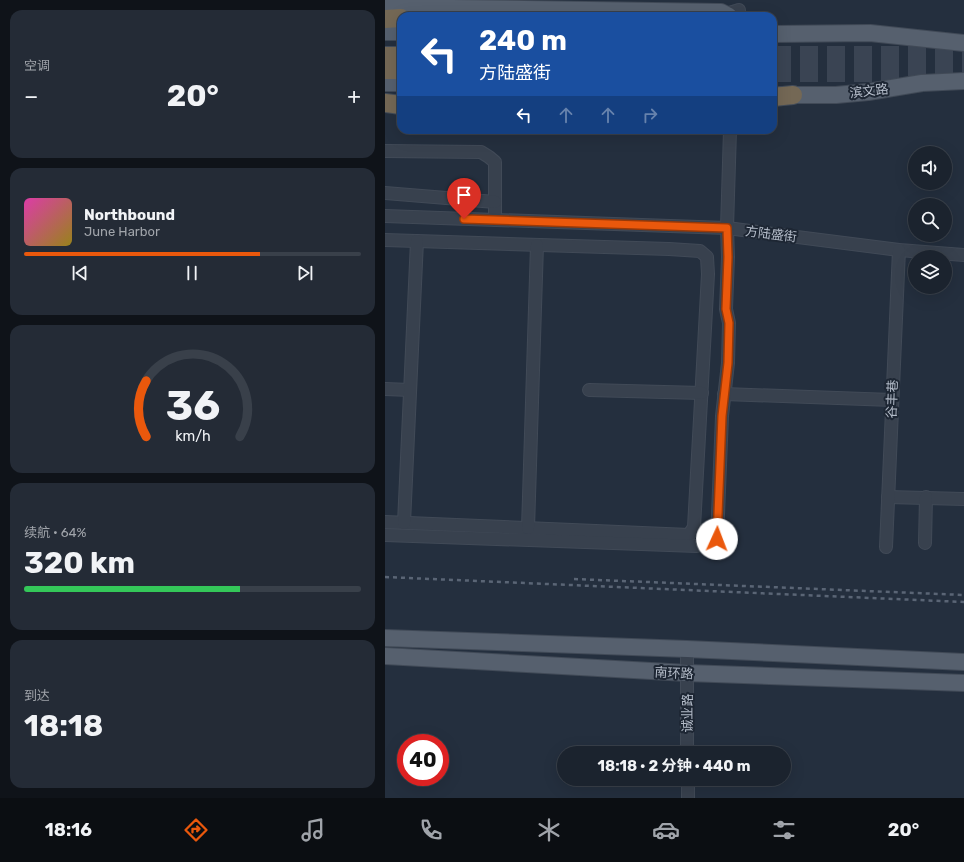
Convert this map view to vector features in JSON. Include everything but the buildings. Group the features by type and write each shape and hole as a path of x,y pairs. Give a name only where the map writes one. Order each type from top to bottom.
{"highway":[{"path":"385,20 397,18"},
{"path":"385,56 397,56"},
{"path":"385,70 397,70"},
{"path":"777,96 793,95"},
{"path":"385,103 397,104"}],"main road":[{"path":"385,7 736,11"},
{"path":"385,32 397,32"},
{"path":"777,34 870,33 964,43"},
{"name":"滨文路","path":"793,95 836,95 874,91 923,83 964,80"},
{"path":"385,83 397,83"},
{"name":"南环路","path":"385,638 687,649 964,662"},
{"name":"南环路","path":"385,656 687,673 964,683"}],"street":[{"path":"385,535 697,546 717,539 722,416 728,363 729,323 726,309 730,134"},
{"path":"385,150 481,152 489,157 495,162 495,220"},
{"path":"385,193 495,202"},
{"name":"方陆盛街","path":"385,216 727,228 899,250 964,255"},
{"path":"385,240 700,251 707,257 708,274 695,527 689,535 385,522"},
{"path":"404,523 417,241"},
{"path":"528,528 537,245"},
{"name":"谷丰巷","path":"886,547 899,250"},
{"path":"385,388 410,390"},
{"path":"589,390 701,393"},
{"path":"724,394 892,400"},
{"path":"888,497 964,499"},
{"path":"925,544 926,498"},
{"name":"诚业路","path":"687,649 687,746"},
{"path":"687,786 688,798"}],"tunnel":[{"path":"777,55 964,55"},
{"path":"777,73 964,73"}],"railway":[{"path":"385,577 964,602"},
{"path":"574,579 964,595"}],"route":[{"path":"464,219 727,228 728,257 726,309 729,323 728,363 722,416 717,539"}]}
